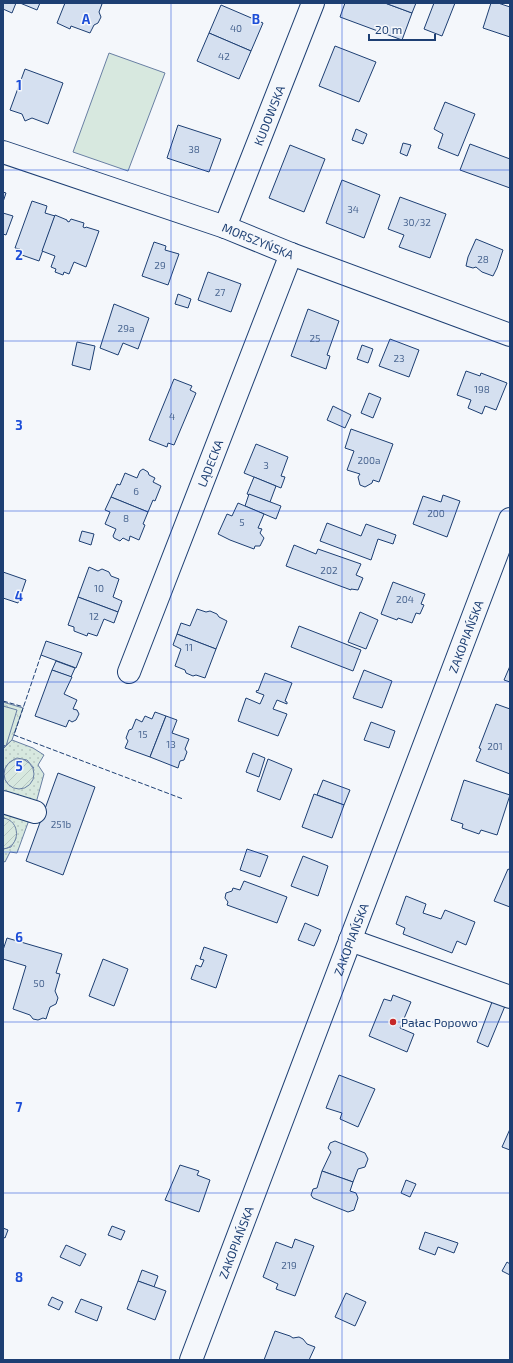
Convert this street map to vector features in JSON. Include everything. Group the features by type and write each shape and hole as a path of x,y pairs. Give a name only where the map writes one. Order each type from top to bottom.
{"street":[{"name":"KUDOWSKA","path":"225,227 313,3"},
{"name":"MORSZYŃSKA","path":"3,152 225,227 291,254 510,335"},
{"name":"LĄDECKA","path":"129,672 291,254"},
{"name":"ZAKOPIAŃSKA","path":"190,1360 510,519"},
{"path":"3,802 35,812"},
{"path":"350,940 510,997"}],"green space":[{"path":"109,53 165,73 128,171 73,152"},
{"path":"3,702 23,708 12,740 3,748"},
{"path":"3,706 17,710 6,746 3,745"},
{"path":"12,740 33,748 44,755 38,765 44,774 36,803 3,792 3,749","holes":["17,758 27,760 34,768 4,777 7,765 11,761"]},
{"path":"19,759 30,763 34,774 30,785 19,789 8,785 4,774 8,763"},
{"path":"3,812 29,820 17,853 10,852 5,862 3,861 3,849 11,847 16,838 5,818 3,818"},
{"path":"3,818 13,823 16,828 16,839 13,844 3,849"}],"building":[{"path":"3,3 16,3 12,13 3,9"},
{"path":"20,3 40,3 37,10"},
{"path":"65,3 102,4 99,12 101,17 98,23 94,25 90,33 71,26 70,29 57,23"},
{"path":"345,3 385,3 412,13 402,40 340,17"},
{"path":"385,3 416,3 412,13"},
{"path":"434,3 455,3 442,36 424,29"},
{"path":"491,3 498,3 510,7 510,37 483,28"},
{"path":"221,5 263,23 251,51 209,33"},
{"path":"209,33 251,51 239,79 197,61"},
{"path":"335,46 376,62 359,102 319,86"},
{"path":"25,69 63,83 48,124 32,118 25,121 22,114 10,110"},
{"path":"445,102 475,114 458,156 438,148 443,134 434,129"},
{"path":"178,125 221,139 209,172 167,158"},
{"path":"356,129 367,134 363,144 352,140"},
{"path":"403,143 411,145 407,156 400,153"},
{"path":"470,144 510,159 510,188 460,170"},
{"path":"290,145 325,159 304,212 269,198"},
{"path":"342,180 380,195 364,238 326,223"},
{"path":"3,192 6,193 3,202"},
{"path":"400,197 446,214 430,258 399,247 404,235 388,229"},
{"path":"32,201 47,206 45,213 55,216 39,261 19,254 20,249 15,248"},
{"path":"3,213 13,216 6,235 3,234"},
{"path":"55,215 69,222 71,219 84,223 83,227 99,231 86,267 74,262 69,274 64,272 63,275 55,272 56,269 51,267 55,256 42,251"},
{"path":"476,239 503,250 493,276 482,272 476,267 473,268 466,266 468,257"},
{"path":"154,242 166,246 165,250 179,254 168,285 142,276"},
{"path":"208,272 241,284 231,312 198,300"},
{"path":"178,294 191,299 188,308 175,304"},
{"path":"114,304 149,318 138,349 123,343 118,355 100,348"},
{"path":"308,309 339,321 327,355 330,356 326,369 291,356"},
{"path":"390,339 419,350 409,377 379,366"},
{"path":"77,342 95,346 90,370 72,365"},
{"path":"362,345 373,349 368,363 357,359"},
{"path":"466,371 480,376 481,373 507,383 496,410 485,406 482,414 468,408 471,400 457,395"},
{"path":"174,379 192,386 190,390 196,393 174,445 168,443 167,447 149,440"},
{"path":"369,393 381,398 373,418 361,413"},
{"path":"333,406 351,415 345,428 327,420"},
{"path":"351,429 393,444 379,482 373,480 372,483 365,487 360,485 358,477 360,474 347,470 354,451 345,448"},
{"path":"256,444 288,457 281,476 285,477 281,488 244,473"},
{"path":"143,469 155,478 153,482 161,486 155,501 153,500 148,512 111,497 117,484 120,485 125,473 137,478 140,471"},
{"path":"254,477 276,486 270,502 247,494"},
{"path":"249,494 281,506 276,519 245,506"},
{"path":"443,495 460,501 447,537 413,524 423,496 441,502"},
{"path":"111,497 148,512 139,540 130,536 129,541 123,538 120,541 114,538 113,536 116,529 105,524 110,512 105,510"},
{"path":"238,503 264,514 258,528 262,529 260,533 264,538 260,546 255,546 254,549 218,534 227,514 232,516"},
{"path":"327,523 361,536 366,524 396,535 393,544 378,539 371,560 320,541"},
{"path":"82,531 94,534 91,545 79,541"},
{"path":"294,545 316,554 318,549 361,564 356,575 363,578 358,590 351,590 286,566"},
{"path":"89,567 98,571 102,569 109,572 111,576 119,579 113,597 122,601 118,612 78,597"},
{"path":"3,572 26,580 18,603 3,598"},
{"path":"393,582 425,594 421,604 424,605 420,614 416,613 412,623 398,618 397,620 381,614"},
{"path":"78,597 118,612 114,623 104,619 97,636 88,633 87,636 74,631 74,627 68,625"},
{"path":"197,609 206,612 210,611 227,621 216,649 177,634 181,623 190,626"},
{"path":"360,612 378,620 366,649 348,642"},
{"path":"299,626 361,650 353,671 291,647"},
{"path":"177,634 216,649 205,678 196,675 193,676 186,673 185,670 175,666 181,649 173,645"},
{"path":"46,641 82,653 76,668 41,655"},
{"path":"56,661 75,668 71,677 52,670"},
{"path":"510,666 510,682 504,680"},
{"path":"52,670 72,677 64,694 77,700 73,709 77,710 79,714 76,720 72,722 69,720 66,727 35,716"},
{"path":"364,670 392,681 382,708 353,698"},
{"path":"265,673 292,683 285,701 287,704 277,700 273,709 287,714 278,736 238,721 246,698 260,704 264,695 256,692 257,690 258,691"},
{"path":"496,704 510,709 510,774 476,761 481,749 479,748"},
{"path":"155,712 166,716 150,757 125,748 128,741 126,738 129,730 132,729 136,719 142,722 145,716 152,719"},
{"path":"166,716 177,720 172,733 189,739 185,749 187,752 184,760 180,761 178,768 150,757"},
{"path":"371,722 395,731 389,748 364,740"},
{"path":"253,753 265,758 259,777 246,772"},
{"path":"268,759 292,769 280,800 257,791"},
{"path":"58,773 95,787 63,875 26,861"},
{"path":"323,780 350,790 344,805 317,795"},
{"path":"464,780 510,795 497,835 481,830 479,834 462,828 463,824 451,820"},
{"path":"314,794 344,805 332,838 302,827"},
{"path":"247,849 268,856 260,877 240,870"},
{"path":"303,856 328,866 318,896 291,886"},
{"path":"508,869 510,870 510,907 494,901"},
{"path":"244,881 287,897 277,923 227,905 228,902 225,898 226,893 232,891 233,888 240,890"},
{"path":"406,896 426,904 423,913 441,919 445,910 475,922 466,945 457,941 452,953 403,934 405,928 396,924"},
{"path":"305,923 321,930 314,946 298,940"},
{"path":"7,938 62,954 56,973 60,974 55,991 58,998 56,1004 50,1007 46,1019 33,1019 30,1015 13,1009 26,966 3,959 3,950"},
{"path":"204,947 227,955 216,988 191,979 196,965 201,967 204,960 200,959"},
{"path":"103,959 128,969 114,1006 89,996"},
{"path":"393,995 411,1002 400,1028 414,1034 407,1052 369,1036 384,999 391,1001"},
{"path":"492,1002 505,1006 488,1047 477,1042"},
{"path":"339,1075 375,1089 358,1127 340,1119 342,1113 326,1108"},
{"path":"510,1129 510,1150 502,1147"},
{"path":"335,1141 365,1153 368,1159 365,1167 358,1169 353,1182 322,1171 331,1152 328,1148 330,1143"},
{"path":"180,1165 199,1171 197,1175 210,1180 199,1212 165,1200"},
{"path":"322,1171 353,1182 350,1191 356,1193 358,1198 354,1210 348,1212 313,1198 311,1195 313,1189 317,1188"},
{"path":"406,1180 416,1184 410,1197 401,1193"},
{"path":"112,1226 125,1231 121,1240 108,1235"},
{"path":"3,1228 8,1230 5,1238 3,1237"},
{"path":"425,1232 458,1243 454,1253 438,1247 435,1255 419,1249"},
{"path":"295,1239 314,1246 295,1296 276,1289 278,1284 263,1277 276,1242 292,1248"},
{"path":"66,1245 86,1254 80,1266 60,1257"},
{"path":"507,1262 510,1264 510,1275 502,1271"},
{"path":"142,1270 158,1276 154,1287 138,1281"},
{"path":"138,1281 166,1291 155,1320 127,1309"},
{"path":"346,1293 366,1302 355,1326 335,1317"},
{"path":"52,1297 63,1302 59,1310 48,1305"},
{"path":"81,1299 102,1307 97,1321 75,1312"},
{"path":"275,1331 293,1338 299,1337 307,1344 315,1347 309,1360 264,1360"}],"fence":[{"path":"41,655 14,735 183,799"},
{"path":"3,701 24,707"}],"place":[{"name":"Pałac Popowo","path":"393,1022"}]}
